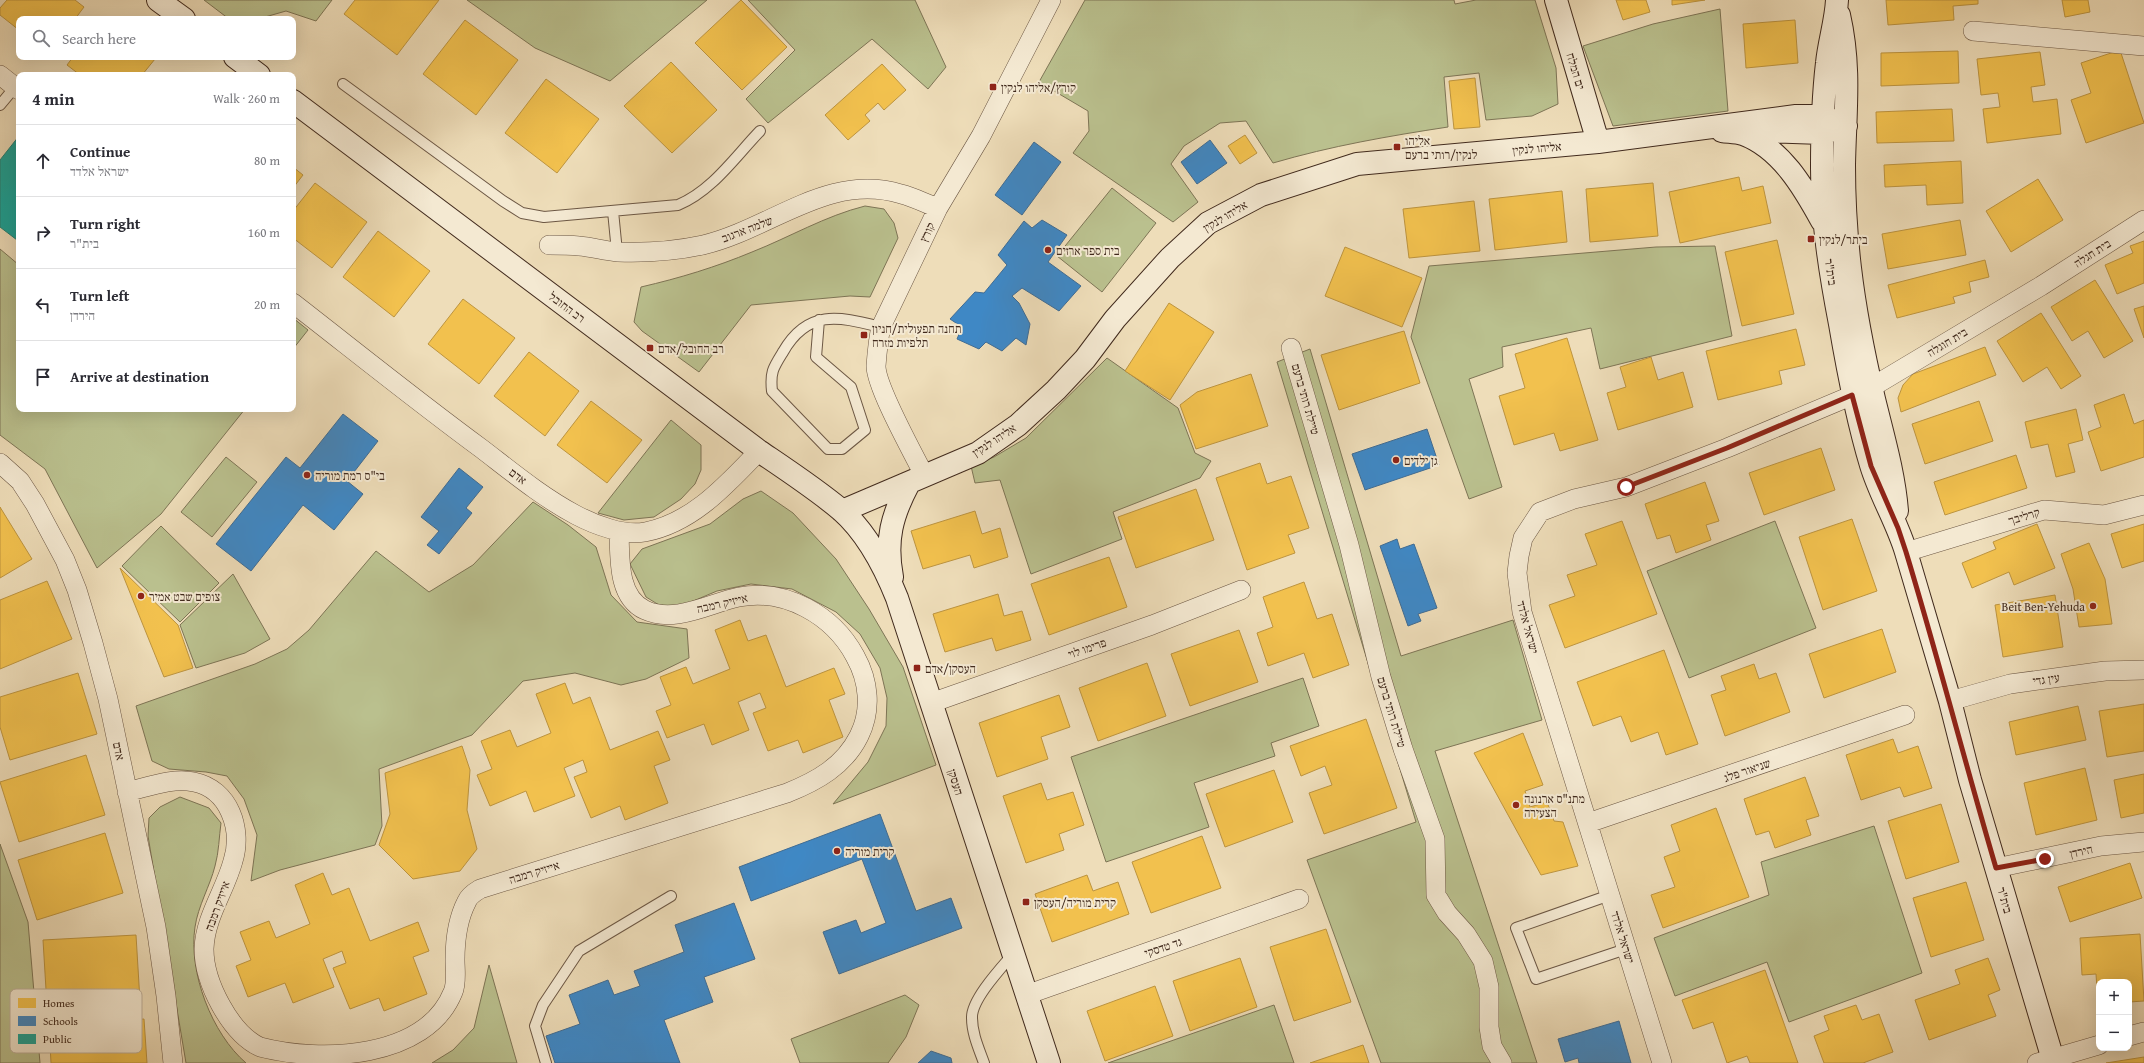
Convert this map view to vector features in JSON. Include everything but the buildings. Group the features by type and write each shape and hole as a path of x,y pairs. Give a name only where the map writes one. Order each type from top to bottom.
{"street":[{"path":"158,0 180,16"},
{"name":"קורץ","path":"916,479 882,392 876,366 877,345 882,327 938,208 981,136 1051,0"},
{"name":"ים המלח","path":"1556,0 1598,142"},
{"name":"בית\"ר","path":"1837,3 1827,62 1823,124 1824,224 1830,268 1862,391 1895,491 1898,528 1950,701 1970,780 1996,868 2048,1061"},
{"name":"בית\"ר","path":"1837,3 1846,51 1848,76 1845,219 1862,391"},
{"path":"1973,31 2144,46"},
{"path":"239,60 255,72"},
{"path":"0,75 16,87"},
{"name":"רב החובל","path":"296,102 759,451 842,511"},
{"name":"אליהו לנקין","path":"842,511 978,453 1018,425 1056,390 1085,359 1115,319 1170,258 1208,223 1261,195 1357,164 1598,142 1705,129 1823,124 1846,126"},
{"path":"1705,129 1742,134 1763,144 1782,162 1804,190 1824,224"},
{"name":"שלמה ארגוב","path":"549,245 579,246 618,252 662,252 704,245 754,228 821,196 856,188 878,189 901,194 938,208"},
{"name":"בית חגלה","path":"2041,286 2144,220"},
{"name":"בית חוגלה","path":"1862,391 2041,286"},
{"name":"אדם","path":"296,305 455,430 547,498 576,515 619,531 644,532 669,525 687,516 727,483 759,451"},
{"name":"טיילת רותי ברעם","path":"1291,348 1349,545 1381,677 1403,749 1435,839 1436,895 1447,913 1466,934 1483,961 1488,987 1489,1027 1492,1046 1502,1063"},
{"name":"ישראל אלדד","path":"1662,1063 1522,612 1517,573 1523,538 1540,512 1574,499 1626,487 1727,448 1862,391"},
{"name":"אדם","path":"0,463 20,481 35,504 65,560 77,590 108,699 156,927 166,996 173,1063"},
{"path":"897,598 890,566 889,548 896,507 916,479"},
{"name":"קרליבך","path":"1906,552 2044,510 2104,515 2144,505"},
{"name":"העסקן","path":"842,511 867,542 885,571 897,598 1049,1063"},
{"name":"אייזיק רמבה","path":"127,792 172,782 194,782 221,795 229,808 235,825 234,860 210,919 204,950 210,980 216,996 223,1009 246,1036 260,1047 277,1053 296,1058 342,1062 388,1049 410,1040 431,1025 445,1008 454,990 457,938 462,914 467,899 480,889 787,793 811,783 828,773 844,758 856,742 864,726 868,706 867,688 862,669 849,644 821,615 781,598 759,596 740,597 678,613 659,615 644,609 630,597 623,583 619,531"},
{"name":"פרימו לוי","path":"931,703 1152,625 1241,590"},
{"name":"עין גדי","path":"1950,701 2010,684 2105,671 2144,670"},
{"name":"שניאור פלג","path":"1588,823 1905,715"},
{"name":"הירדן","path":"1996,868 2101,846 2144,842"},
{"name":"גד טדסקי","path":"1026,995 1299,899"},
{"path":"2132,1035 2144,1032"},
{"path":"2048,1061 2096,1046"}],"lane":[{"path":"343,84 522,213 544,217 678,205 689,200 709,185 760,131"},
{"path":"0,105 16,89"},
{"path":"613,211 618,252"},
{"path":"819,320 816,357 851,387 865,430 842,449 828,449 772,391 771,372 785,348 802,327 819,320 846,318 882,327"},
{"path":"1610,895 1516,928 1536,979 1626,949"},
{"path":"546,1063 535,1026 543,1005 579,951 670,896"},
{"path":"984,1063 976,1040 972,1017 988,983 1013,954"}],"green space":[{"path":"204,0 332,0 316,21 286,11 268,16 225,16"},
{"path":"467,0 707,0 610,81 535,48"},
{"path":"748,0 915,0 946,67 928,89 872,39 768,123 746,99 795,50"},
{"path":"1085,0 1454,0 1455,4 1476,0 1535,0 1556,68 1558,104 1532,116 1486,120 1479,73 1444,77 1448,127 1360,142 1317,151 1273,163 1246,121 1220,123 1184,146 1171,164 1198,202 1173,222 1073,153 1089,131 1088,111 1039,82"},
{"path":"1720,9 1728,111 1613,126 1583,46 1653,24"},
{"path":"1112,188 1156,223 1102,292 1057,256"},
{"path":"865,206 884,209 894,223 898,238 870,297 850,296 751,305 699,372 642,331 634,322 641,287 684,276 725,263 836,215"},
{"path":"1715,246 1732,336 1600,369 1591,328 1502,347 1503,367 1469,379 1502,487 1469,499 1411,337 1429,266 1656,247"},
{"path":"0,249 16,262 16,412 243,412 161,514 97,568 45,469 0,435"},
{"path":"296,320 308,330 296,345"},
{"path":"1310,349 1401,656 1513,620 1542,720 1435,751 1537,1063 1381,1063 1307,860 1416,822 1277,362"},
{"path":"1107,358 1178,408 1195,453 1211,461 1200,478 1113,512 1122,539 1031,574 1000,480 975,483 971,466 994,457 1026,438"},
{"path":"671,420 701,445 701,470 695,484 681,499 654,517 624,520 598,513"},
{"path":"226,457 257,482 212,537 181,512"},
{"path":"761,491 793,513 836,559 869,609 903,667 936,765 833,804 868,762 886,726 887,698 880,668 860,634 836,612 792,589 751,584 717,591 679,607 659,605 646,597 630,564 642,549 710,524 743,499"},
{"path":"533,502 568,525 596,547 611,595 637,622 687,629 689,658 646,679 621,685 575,673 523,681 472,735 379,769 382,826 375,845 280,870 251,881 257,835 244,799 227,776 206,772 169,769 152,761 136,706 255,664 287,649 309,630 376,551 429,592 473,565"},
{"path":"1775,521 1816,628 1689,678 1647,571"},
{"path":"161,526 219,583 180,622 122,566"},
{"path":"233,574 270,639 245,653 196,668 180,625"},
{"path":"1303,678 1319,726 1271,743 1275,756 1194,783 1209,827 1106,862 1071,757"},
{"path":"180,797 209,808 221,823 218,850 213,874 199,911 195,927 195,963 205,1001 213,1019 234,1051 246,1063 186,1063 148,836 149,818 160,807"},
{"path":"1874,826 1922,973 1789,1022 1767,962 1675,996 1654,938 1769,895 1761,862"},
{"path":"0,844 28,922 34,989 10,989 10,1053 39,1053 40,1063 0,1063"},
{"path":"489,965 517,1063 432,1063 453,1050 474,1028"},
{"path":"905,995 919,1005 906,1037 888,1063 800,1063 791,1039"},
{"path":"1274,1005 1294,1063 1108,1063"}],"place":[{"name":"קורץ/אליהו לנקין","path":"993,87"},
{"name":"אליהו לנקין/רותי ברעם","path":"1397,147"},
{"name":"ביתר/לנקין","path":"1811,239"},
{"name":"בית ספר ארזים","path":"1048,250"},
{"name":"תחנה תפעולית/חניון תלפיות מזרח","path":"864,335"},
{"name":"רב החובל/אדם","path":"650,348"},
{"name":"גן ילדים","path":"1396,460"},
{"name":"בי\"ס רמת מוריה","path":"307,475"},
{"name":"צופים שבט אמיר","path":"141,596"},
{"name":"Beit Ben-Yehuda","path":"2093,606"},
{"name":"העסקן/אדם","path":"917,668"},
{"name":"מתנ\"ס ארנונה הצעירה","path":"1516,805"},
{"name":"קרית מוריה","path":"837,851"},
{"name":"קרית מוריה/העסקן","path":"1026,902"}],"route":[{"path":"1626,487 1727,448 1852,395 1871,466 1881,493 1898,528 1906,552 1950,701 1970,780 1996,868 2045,859"}]}
